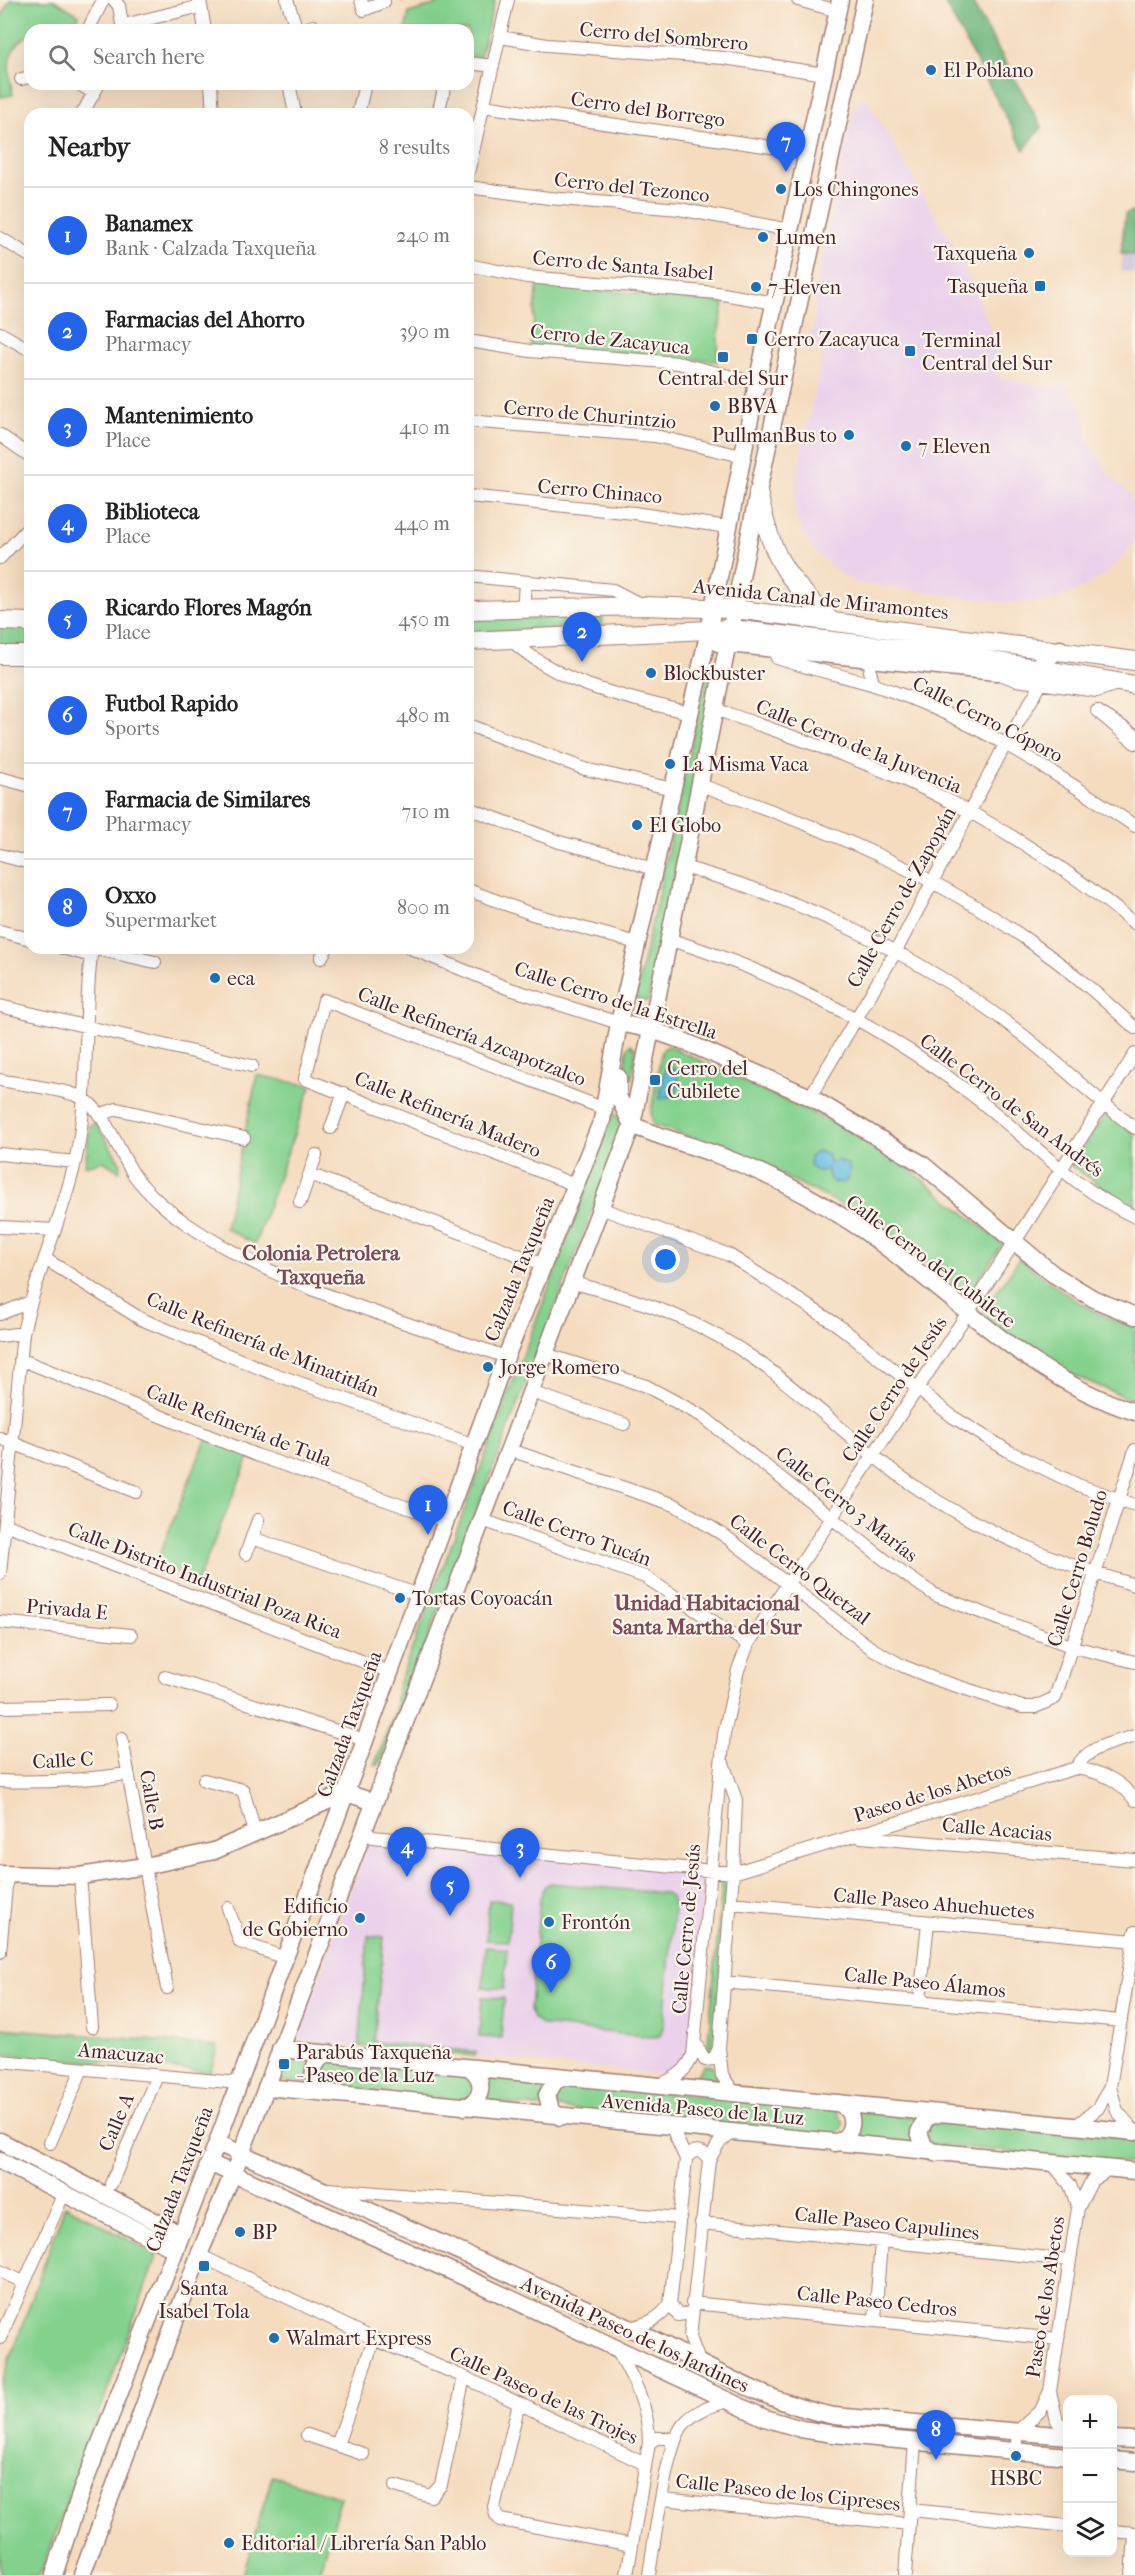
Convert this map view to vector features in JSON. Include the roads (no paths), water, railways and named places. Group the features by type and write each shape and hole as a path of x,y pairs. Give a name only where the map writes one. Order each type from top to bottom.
{"main road":[{"path":"758,492 770,544 784,572 830,620"},
{"name":"Avenida Canal de Miramontes","path":"474,610 643,606 734,609 1135,661"},
{"path":"0,621 24,622"},
{"name":"Avenida Canal de Miramontes","path":"474,641 730,636 970,657 1038,676 1129,683"},
{"path":"0,655 24,655"}],"street":[{"path":"91,24 103,0"},
{"path":"114,0 119,6 123,24"},
{"path":"287,0 295,24"},
{"path":"361,0 364,10 384,2"},
{"path":"474,146 508,0"},
{"path":"798,0 835,4"},
{"path":"134,24 200,3 204,24"},
{"name":"Calzada Taxqueña","path":"54,2575 81,2492 217,2143 506,1357 605,1109 619,1023 707,637 742,456 824,74 835,4"},
{"path":"82,2575 107,2501 199,2255 241,2154 632,1125 643,1077 649,1029 675,942 683,867 758,492 865,4"},
{"name":"Cerro del Sombrero","path":"500,37 547,45 724,58 824,74"},
{"path":"474,64 493,66"},
{"path":"85,108 96,90"},
{"path":"211,90 213,108"},
{"path":"290,90 294,108"},
{"path":"359,108 363,90"},
{"path":"439,108 444,90"},
{"name":"Cerro del Borrego","path":"483,106 807,152"},
{"name":"Cerro del Tezonco","path":"474,188 549,198 679,209 790,230"},
{"path":"0,238 24,252"},
{"name":"Cerro de Santa Isabel","path":"474,266 527,277 717,292 775,303"},
{"path":"0,333 24,347"},
{"name":"Cerro de Zacayuca","path":"474,341 530,351 678,363 758,383 782,378"},
{"name":"Cerro de Churintzio","path":"474,421 655,436 742,456"},
{"path":"0,435 24,452"},
{"name":"Cerro Chinaco","path":"474,497 634,513 728,527"},
{"path":"0,558 24,532"},
{"path":"474,577 613,590 643,606"},
{"path":"523,610 525,583"},
{"name":"Avenida Canal de Miramontes","path":"730,636 814,652 1038,676 1060,650"},
{"path":"510,639 537,662 568,680 690,713"},
{"path":"812,670 814,652"},
{"name":"Avenida Canal de Miramontes","path":"970,657 996,672"},
{"name":"Calle Cerro Cóporo","path":"777,658 812,670 874,685 1005,745 1135,826"},
{"path":"872,659 870,671 874,685"},
{"name":"Calle Cerro de Zapopán","path":"810,1097 934,882 1038,676"},
{"name":"Calle Cerro de la Juvencia","path":"715,709 852,759 970,812 1098,893 1135,924"},
{"path":"1135,735 1097,711 1135,743"},
{"path":"474,727 585,769 673,789"},
{"path":"0,778 24,784"},
{"path":"700,785 850,843 934,882 1039,948 1075,975 1135,1028"},
{"path":"474,810 559,842 622,858 654,870"},
{"path":"0,855 24,861"},
{"path":"683,867 811,912 896,951 1020,1033 1103,1105 1135,1128"},
{"path":"474,892 532,914 638,943"},
{"path":"0,931 24,937"},
{"name":"Calle Cerro de San Andrés","path":"675,942 778,981 856,1019 946,1075 1061,1168 1117,1208 1135,1217"},
{"path":"0,1574 5,1524 4,1502 13,1444 23,1333 30,1302 46,1260 75,1162 84,1098 86,1027 92,954"},
{"path":"109,954 155,962"},
{"name":"Calle Cerro de la Estrella","path":"425,954 507,988 619,1023 649,1029 746,1067 810,1097 922,1164 1053,1274 1094,1299 1135,1316"},
{"name":"Calle Refinería Azcapotzalco","path":"305,1079 324,1000 605,1109"},
{"path":"0,1006 252,1066"},
{"path":"616,1040 618,1096 632,1125"},
{"name":"Calle Cerro de Jesús","path":"660,2085 677,2077 687,2068 695,2042 710,1870 729,1704 748,1644 968,1314 1135,1054"},
{"name":"Calle Refinería Madero","path":"305,1079 575,1185"},
{"path":"0,1080 84,1098 99,1115 135,1177 186,1223 237,1255 293,1281 506,1357"},
{"path":"331,1128 344,1093"},
{"path":"99,1115 117,1109 244,1138"},
{"name":"Calle Cerro del Cubilete","path":"632,1125 732,1160 814,1201 859,1228 1023,1356 1090,1395 1135,1412"},
{"path":"0,1154 75,1162"},
{"path":"300,1202 316,1155"},
{"path":"310,1174 544,1264"},
{"path":"600,1208 729,1255 839,1326 953,1417 1010,1452 1118,1501 1135,1505"},
{"path":"0,1227 55,1230"},
{"name":"Calle Refinería de Minatitlán","path":"46,1260 141,1319 269,1372 474,1445"},
{"path":"573,1283 634,1300 707,1330 755,1359 814,1404 873,1456 962,1516 1015,1543 1095,1574 1135,1585"},
{"path":"0,1314 30,1302"},
{"path":"0,1335 23,1333"},
{"name":"Calle Cerro 3 Marías","path":"545,1354 646,1386 702,1416 832,1519 935,1595 1073,1647 1135,1662"},
{"name":"Calle Refinería de Tula","path":"20,1359 256,1455 446,1521"},
{"path":"531,1392 624,1424"},
{"path":"0,1438 136,1492"},
{"name":"Calle Cerro Boludo","path":"1055,1698 1135,1450"},
{"name":"Calle Cerro Quetzal","path":"519,1453 675,1505 725,1536 871,1648 903,1666 1022,1707 1035,1707 1055,1698"},
{"path":"246,1554 258,1520"},
{"name":"Calle Cerro Tucán","path":"482,1520 645,1577 748,1644"},
{"name":"Calle Distrito Industrial Poza Rica","path":"5,1524 390,1672"},
{"path":"252,1538 419,1595"},
{"name":"Privada E","path":"0,1622 131,1635"},
{"path":"165,1677 365,1740"},
{"path":"0,1707 109,1705"},
{"path":"1076,1768 1082,1756 1095,1748 1135,1736"},
{"name":"Calle B","path":"122,1739 167,1988"},
{"name":"Calle Cerro de Jesús","path":"722,1760 736,1800 731,1903 719,2048 722,2075 734,2093"},
{"name":"Paseo de los Abetos","path":"733,1873 1076,1768 1105,1774 1127,1790 1135,1800"},
{"name":"Calle C","path":"0,1781 37,1783 127,1774"},
{"path":"204,1780 243,1790 255,1832"},
{"path":"0,1952 3,1875 80,1876 145,1866 214,1851 346,1793 374,1802"},
{"path":"363,1831 373,1837 733,1873"},
{"name":"Calle Acacias","path":"855,1836 1135,1860"},
{"path":"80,1876 92,2027"},
{"name":"Calle Paseo Ahuehuetes","path":"731,1903 928,1922 1134,1937"},
{"path":"228,1908 240,1942 285,1958"},
{"path":"920,2000 928,1922"},
{"path":"1077,2125 1098,2108 1110,2086 1134,1937"},
{"name":"Calle Paseo Álamos","path":"724,1982 1121,2021"},
{"path":"695,2042 705,2060 714,2059 719,2048"},
{"name":"Avenida Paseo de la Luz","path":"280,2049 1135,2132"},
{"path":"326,2093 315,2082 313,2072 316,2062 329,2053"},
{"name":"Amacuzac","path":"1,2063 239,2083"},
{"path":"465,2107 474,2103 481,2090 480,2080 470,2068"},
{"path":"50,2143 82,2069"},
{"name":"Calle A","path":"111,2184 157,2076"},
{"path":"560,2116 551,2110 547,2095 555,2081 565,2077"},
{"path":"1110,2086 1118,2110 1135,2132"},
{"name":"Avenida Paseo de la Luz","path":"266,2087 732,2134 1135,2170"},
{"path":"835,2143 849,2134 852,2124 847,2109 838,2103"},
{"path":"936,2153 924,2146 919,2132 926,2118 940,2113"},
{"path":"672,2128 686,2159"},
{"path":"701,2365 690,2337 709,2160 720,2141 732,2134"},
{"path":"0,2141 177,2242"},
{"name":"Avenida Paseo de los Jardines","path":"217,2143 629,2328 771,2399 804,2410 834,2416 1063,2434"},
{"path":"629,2328 650,2323 663,2314 670,2304 686,2159 690,2153 697,2151 705,2154 709,2160"},
{"path":"0,2161 64,2193 177,2242"},
{"name":"Paseo de los Abetos","path":"1050,2161 1066,2178 1078,2208"},
{"name":"Avenida Paseo de los Jardines","path":"209,2163 292,2198 473,2281 765,2418 801,2429 1063,2456"},
{"name":"Paseo de los Abetos","path":"1018,2431 1041,2410 1050,2391 1078,2208 1092,2180 1112,2167"},
{"path":"292,2198 301,2180"},
{"path":"317,2188 680,2218"},
{"path":"0,2338 64,2193"},
{"name":"Calle Paseo Capulines","path":"701,2223 881,2243 1070,2260"},
{"path":"875,2319 881,2243"},
{"name":"Calle Paseo de las Trojes","path":"199,2255 374,2339 464,2377 645,2464"},
{"path":"473,2281 481,2263"},
{"path":"0,2271 23,2282"},
{"path":"509,2299 518,2280"},
{"name":"Calle Paseo Cedros","path":"670,2304 678,2315 692,2308 875,2319 1058,2340"},
{"path":"337,2445 374,2339"},
{"path":"617,2349 646,2410 649,2443 627,2575"},
{"path":"395,2486 430,2496 438,2491 464,2377"},
{"name":"Paseo de los Abetos","path":"1050,2391 1057,2421 1063,2428"},
{"path":"649,2575 672,2446 682,2426 693,2416 727,2401"},
{"path":"519,2403 494,2506 496,2515 501,2520 632,2545"},
{"path":"1016,2451 1018,2431"},
{"path":"307,2435 363,2454"},
{"path":"649,2443 656,2438 666,2437 672,2446"},
{"path":"1117,2439 1135,2440"},
{"path":"904,2575 915,2442"},
{"path":"1117,2460 1135,2462"},
{"path":"81,2492 107,2501"},
{"name":"Calle Paseo de los Cipreses","path":"663,2499 909,2524"},
{"name":"Calle Paseo de los Cipreses","path":"911,2510 1063,2525"},
{"path":"1117,2533 1135,2541 1131,2575"}],"water":[{"path":"666,1064 676,1071 679,1084 674,1095 660,1099"},
{"path":"818,1151 828,1155 829,1164 837,1160 848,1165 850,1172 845,1182 834,1183 829,1178 827,1168 818,1172 810,1166 810,1157"}],"place":[{"name":"El Poblano","path":"931,70"},
{"name":"Farmacia de Similares","path":"786,172"},
{"name":"Los Chingones","path":"781,189"},
{"name":"Lumen","path":"763,237"},
{"name":"Taxqueña","path":"1029,253"},
{"name":"Tasqueña","path":"1040,286"},
{"name":"7-Eleven","path":"756,287"},
{"name":"Cerro Zacayuca","path":"752,339"},
{"name":"Terminal Central del Sur","path":"910,351"},
{"name":"Central del Sur","path":"723,357"},
{"name":"BBVA","path":"715,406"},
{"name":"PullmanBus to","path":"849,435"},
{"name":"7 Eleven","path":"906,446"},
{"name":"Farmacias del Ahorro","path":"582,662"},
{"name":"Blockbuster","path":"651,673"},
{"name":"La Misma Vaca","path":"670,764"},
{"name":"El Globo","path":"637,825"},
{"name":"eca","path":"215,978"},
{"name":"Cerro del Cubilete","path":"655,1080"},
{"name":"Jorge Romero","path":"488,1367"},
{"name":"Banamex","path":"428,1535"},
{"name":"Tortas Coyoacán","path":"400,1598"},
{"name":"Biblioteca","path":"407,1877"},
{"name":"Mantenimiento","path":"520,1878"},
{"name":"Ricardo Flores Magón","path":"450,1916"},
{"name":"Edificio de Gobierno","path":"360,1918"},
{"name":"Frontón","path":"549,1922"},
{"name":"Futbol Rapido","path":"551,1993"},
{"name":"Parabús Taxqueña - Paseo de la Luz","path":"284,2064"},
{"name":"BP","path":"240,2232"},
{"name":"Santa Isabel Tola","path":"204,2266"},
{"name":"Walmart Express","path":"274,2338"},
{"name":"HSBC","path":"1016,2456"},
{"name":"Oxxo","path":"936,2460"},
{"name":"Editorial / Librería San Pablo","path":"229,2543"}],"district":[{"name":"Colonia Petrolera Taxqueña","path":"321,1265"},
{"name":"Unidad Habitacional Santa Martha del Sur","path":"707,1615"}]}
